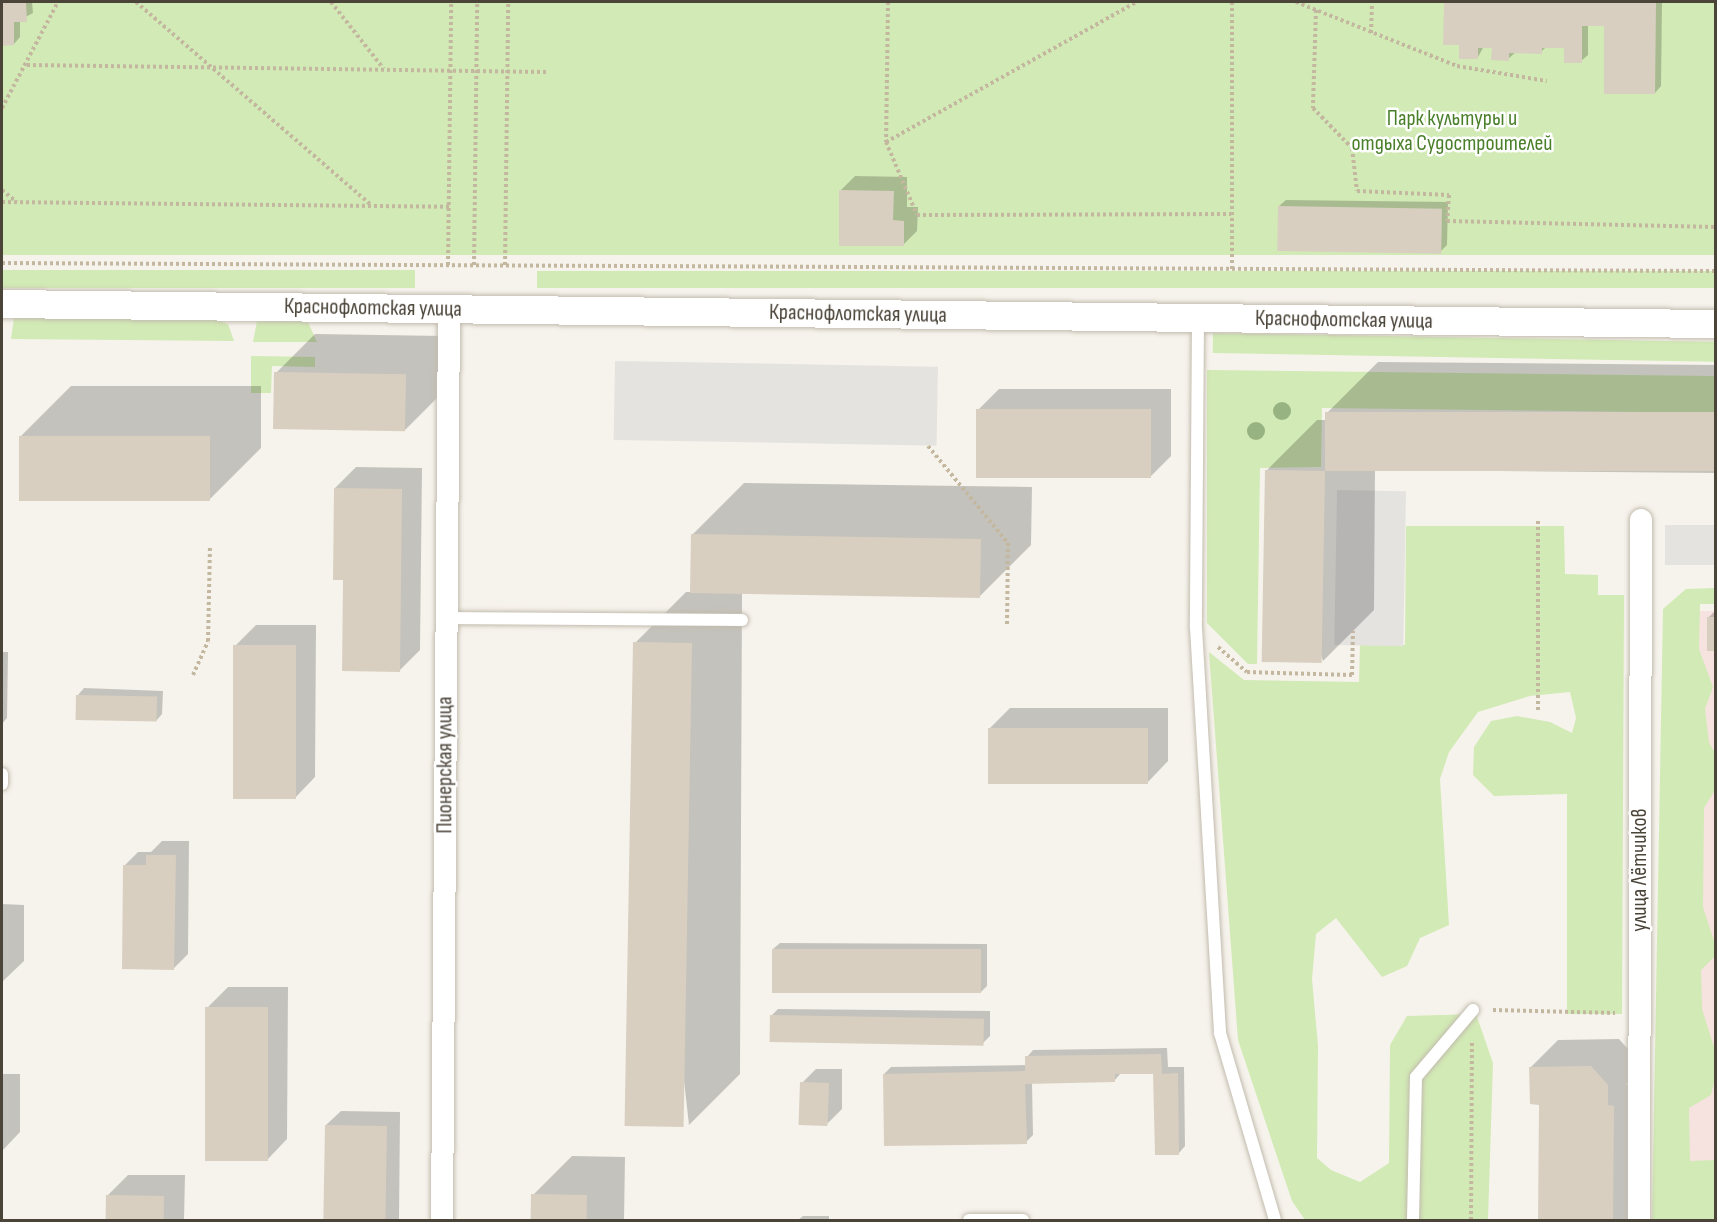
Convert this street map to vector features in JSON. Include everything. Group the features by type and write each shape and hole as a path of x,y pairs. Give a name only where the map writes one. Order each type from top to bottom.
{"street":[{"name":"Краснофлотская улица","path":"2,304 1716,324"},
{"name":"Пионерская улица","path":"442,1221 449,309"},
{"name":"улица Лётчиков","path":"1639,1221 1641,520"}],"lane":[{"path":"1198,318 1196,628 1220,1033 1275,1221"},
{"path":"446,618 742,620"},
{"path":"2,774 2,784"},
{"path":"1413,1221 1416,1077 1473,1010"},
{"path":"969,1220 1023,1221"}],"path":[{"path":"2,108 27,65 58,2"},
{"path":"136,2 371,206"},
{"path":"331,2 385,69"},
{"path":"448,265 451,2"},
{"path":"474,265 477,2"},
{"path":"505,265 508,2"},
{"path":"888,2 886,142 917,216 1232,214"},
{"path":"886,142 1137,2"},
{"path":"1232,2 1232,269"},
{"path":"1296,2 1457,66 1547,81"},
{"path":"1371,33 1372,2"},
{"path":"1316,10 1313,108 1352,148 1357,191 1449,195 1447,221 1716,227"},
{"path":"27,65 547,72"},
{"path":"2,190 18,202"},
{"path":"2,202 449,207"},
{"path":"2,263 1716,271"},
{"path":"928,446 1008,543 1007,625"},
{"path":"1538,519 1538,710"},
{"path":"193,675 208,641 210,545"},
{"path":"1196,628 1247,672 1352,675 1353,631"},
{"path":"1471,1221 1473,1010 1639,1013"}],"shaded area":[{"path":"615,361 938,367 937,446 614,440"},
{"path":"1337,490 1406,491 1403,646 1334,645"},
{"path":"1665,525 1715,525 1715,565 1665,565"},
{"path":"1688,611 1716,611 1716,1161 1688,1161"}],"green space":[{"name":"Парк культуры и отдыха Судостроителей","path":"2,2 1715,2 1715,255 2,255"},
{"path":"2,270 415,270 415,288 2,288"},
{"path":"537,271 1715,271 1715,288 537,288"},
{"path":"21,316 217,320 228,324 234,341 11,339 14,318"},
{"path":"307,320 317,342 253,342 257,321"},
{"path":"1213,333 1716,342 1716,362 1213,353"},
{"path":"251,356 315,357 315,367 272,366 271,393 251,393"},
{"path":"1207,370 1715,376 1715,413 1322,408 1321,467 1260,468 1257,664 1248,664 1207,623"},
{"path":"1406,526 1564,526 1565,574 1598,575 1598,595 1624,595 1622,1014 1567,1014 1567,794 1494,796 1473,775 1474,747 1491,721 1517,716 1550,722 1572,733 1576,718 1570,692 1530,696 1478,712 1449,752 1440,779 1449,925 1420,938 1407,966 1382,977 1336,918 1316,934 1312,979 1318,1046 1317,1158 1331,1170 1360,1182 1389,1163 1390,1045 1407,1016 1476,1014 1493,1063 1488,1220 1305,1220 1292,1201 1238,1040 1209,652 1244,680 1359,682 1360,645 1405,645"},
{"path":"1715,588 1715,604 1700,604 1699,649 1713,687 1705,709 1709,742 1716,755 1715,790 1704,808 1703,907 1715,944 1715,956 1701,970 1702,1009 1714,1047 1715,1078 1711,1095 1689,1108 1690,1161 1715,1160 1715,1220 1652,1220 1663,609 1686,589"}],"building":[{"path":"2,2 26,2 27,22 14,22 14,45 2,46"},
{"path":"1444,2 1656,2 1655,94 1604,94 1604,26 1582,26 1582,63 1564,63 1564,48 1542,48 1542,54 1509,53 1509,61 1491,60 1492,48 1478,48 1478,59 1459,59 1459,45 1443,45"},
{"path":"839,190 894,191 893,220 904,221 904,246 839,246"},
{"path":"1278,206 1442,209 1441,254 1277,251"},
{"path":"274,372 406,374 405,431 273,429"},
{"path":"976,409 1151,409 1151,478 976,478"},
{"path":"1325,412 1716,412 1716,471 1325,471"},
{"path":"19,436 210,436 210,501 19,501"},
{"path":"1265,470 1325,471 1322,663 1262,662"},
{"path":"334,488 402,489 400,672 342,671 343,580 333,580"},
{"path":"691,534 981,539 980,598 690,593"},
{"path":"1707,617 1716,617 1716,651 1707,651"},
{"path":"633,642 692,643 684,1127 625,1126"},
{"path":"233,645 296,645 296,799 233,799"},
{"path":"76,695 157,696 157,721 76,720"},
{"path":"988,728 1148,728 1148,784 988,784"},
{"path":"146,855 176,855 174,970 122,969 123,865 146,865"},
{"path":"772,949 981,949 981,993 772,993"},
{"path":"205,1007 268,1007 268,1161 205,1161"},
{"path":"770,1015 984,1019 983,1046 770,1042"},
{"path":"1161,1054 1162,1074 1178,1073 1179,1155 1155,1155 1153,1074 1115,1074 1115,1082 1025,1084 1027,1144 884,1146 883,1074 1025,1071 1025,1056"},
{"path":"1591,1066 1608,1085 1608,1105 1614,1106 1613,1220 1538,1220 1539,1105 1530,1104 1529,1067"},
{"path":"800,1082 829,1083 827,1126 798,1125"},
{"path":"325,1125 387,1126 385,1220 323,1220"},
{"path":"531,1194 587,1195 587,1220 531,1220"},
{"path":"106,1195 164,1196 164,1220 106,1220"}]}
